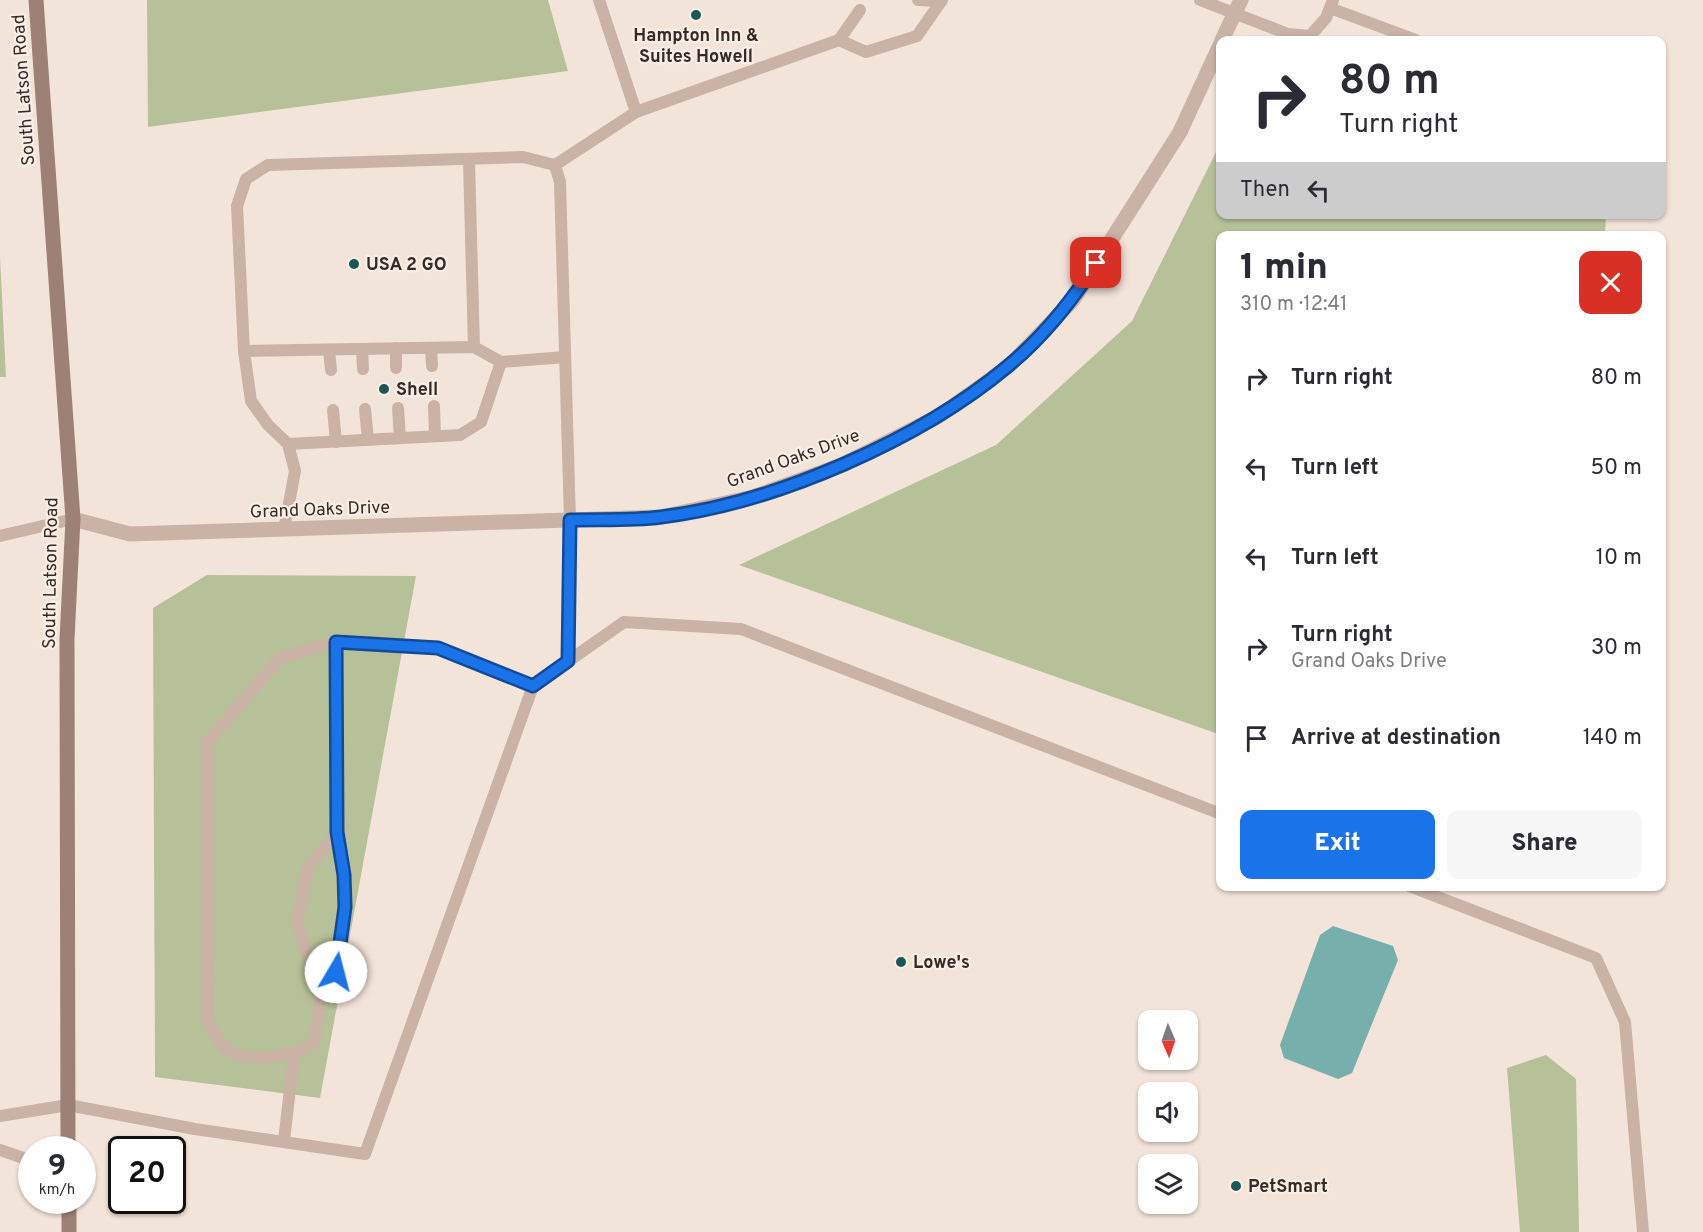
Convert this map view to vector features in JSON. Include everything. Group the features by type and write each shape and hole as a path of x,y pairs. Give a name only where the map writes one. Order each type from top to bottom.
{"main road":[{"name":"South Latson Road","path":"36,0 73,519 68,639 69,1136"},
{"path":"69,1214 69,1232"}],"street":[{"name":"Grand Oaks Drive","path":"1225,36 1237,7"},
{"name":"Grand Oaks Drive","path":"73,519 130,534 661,517 753,497 842,465 939,416 1009,366 1073,300 1180,132 1216,55"}],"lane":[{"path":"599,0 636,112"},
{"path":"918,0 940,1"},
{"path":"1200,0 1237,7 1288,34 1310,36 1326,18 1332,4 1407,36"},
{"path":"839,40 866,52 917,36 940,1"},
{"path":"284,530 295,471 288,444 268,425 251,401 244,351 237,206 246,178 268,165 523,158 555,165 636,112 839,40 860,10"},
{"path":"469,161 474,347"},
{"path":"555,165 560,182 570,520 568,661"},
{"path":"244,351 474,347 501,362 565,357"},
{"path":"396,348 396,368"},
{"path":"431,348 432,366"},
{"path":"362,349 363,369"},
{"path":"329,350 331,370"},
{"path":"288,444 460,435 481,422 501,362"},
{"path":"434,406 435,436"},
{"path":"398,408 400,438"},
{"path":"365,409 368,440"},
{"path":"333,410 336,442"},
{"path":"0,536 73,519"},
{"path":"0,1116 68,1105 195,1129 365,1154 533,686 624,622 741,628 1216,812"},
{"path":"336,642 337,832 344,875 345,907 336,972 321,994 314,1044 294,1054 247,1057 225,1048 208,1021 207,743 280,658 336,642 438,648 533,686"},
{"path":"321,994 297,924 306,870 337,832"},
{"path":"1422,891 1596,958 1625,1022 1643,1232"},
{"path":"284,1141 294,1054"},
{"path":"0,1150 18,1156"}],"green space":[{"path":"147,0 548,0 568,71 148,127"},
{"path":"1216,152 1216,219 1606,219 1605,231 1216,231 1216,733 739,565 996,445 1132,321"},
{"path":"0,257 6,377 0,377"},
{"path":"207,575 416,576 320,1098 155,1077 153,608"},
{"path":"1546,1055 1576,1079 1579,1232 1520,1232 1507,1068"}],"water":[{"path":"1333,926 1393,946 1398,960 1352,1073 1338,1079 1284,1058 1280,1045 1320,935"}],"place":[{"name":"Hampton Inn & Suites Howell","path":"696,15"},
{"name":"USA 2 GO","path":"354,264"},
{"name":"Shell","path":"384,389"},
{"name":"Lowe's","path":"901,962"},
{"name":"PetSmart","path":"1236,1186"}],"route":[{"path":"336,972 345,907 344,875 337,832 336,642 438,648 533,686 568,661 570,520 661,517 753,497 842,465 939,416 1009,366 1073,300 1096,263"}]}
